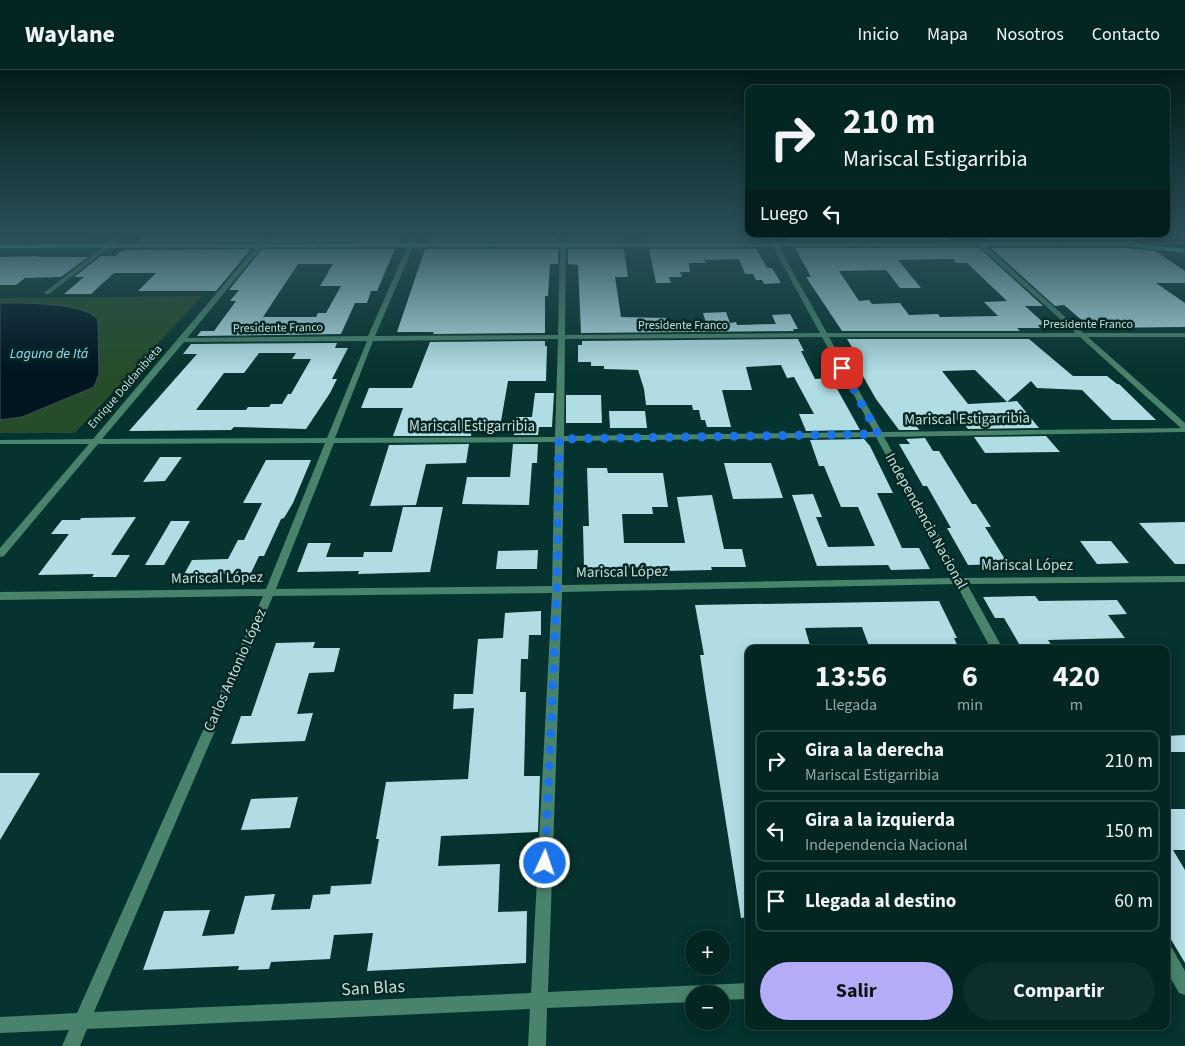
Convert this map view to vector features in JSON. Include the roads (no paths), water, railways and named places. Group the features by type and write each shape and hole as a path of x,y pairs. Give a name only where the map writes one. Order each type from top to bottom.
{"street":[{"path":"47,294 63,282"},
{"name":"Enrique Doldanibieta","path":"0,554 230,282"},
{"name":"Carlos Antonio López","path":"71,1046 270,592 371,338 396,282"},
{"path":"537,1046 557,589 562,282"},
{"name":"Independencia Nacional","path":"794,282 995,645"},
{"path":"1022,282 1185,429"},
{"name":"Presidente Franco","path":"182,340 823,335 1185,336"},
{"name":"Mariscal Estigarribia","path":"0,442 559,439 1185,429"},
{"name":"Mariscal López","path":"0,596 557,589 959,580 1185,579"},
{"path":"1170,962 1178,978"},
{"name":"San Blas","path":"0,1025 80,1023 745,991"}],"water":[{"name":"Laguna de Itá","path":"0,303 67,307 91,314 98,320 99,374 94,387 22,417 0,420"}]}
